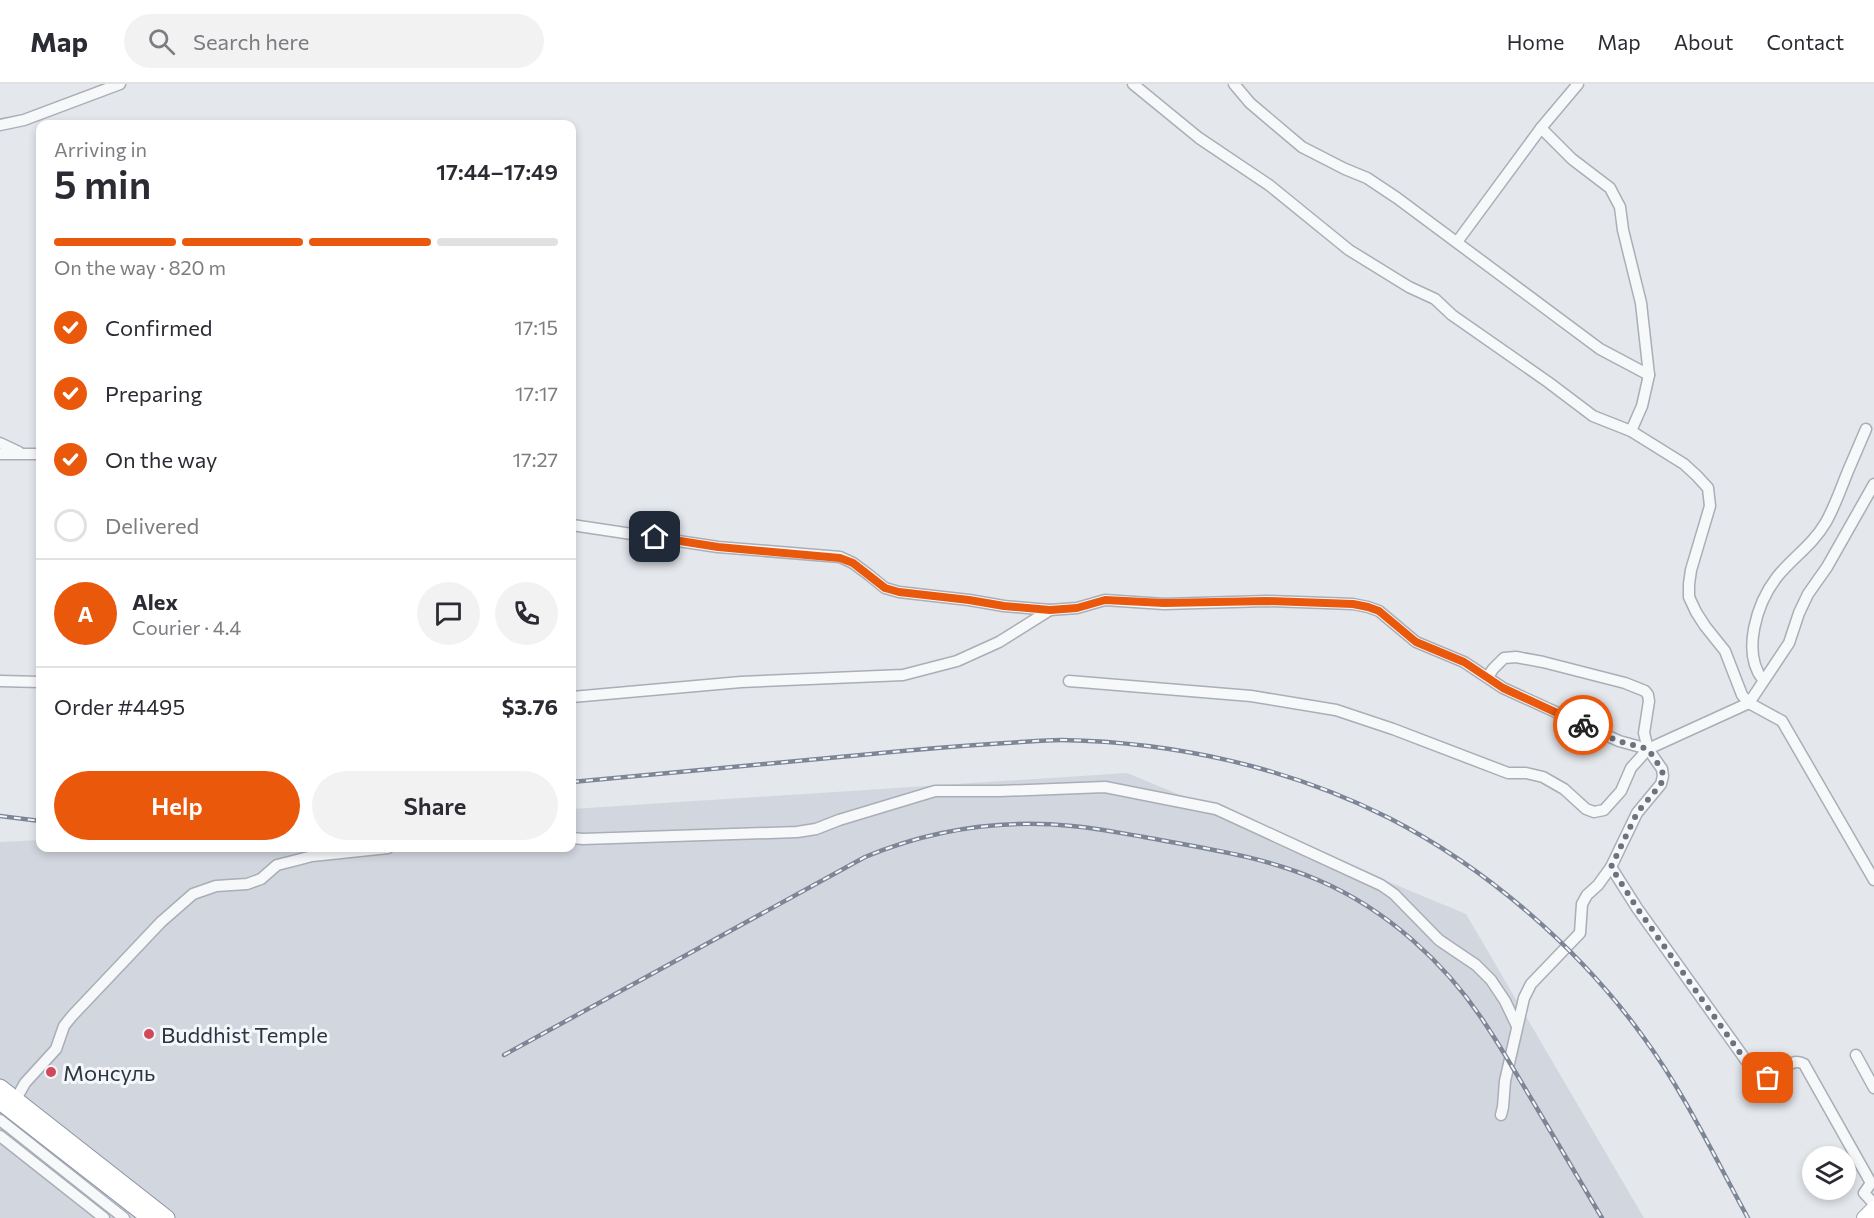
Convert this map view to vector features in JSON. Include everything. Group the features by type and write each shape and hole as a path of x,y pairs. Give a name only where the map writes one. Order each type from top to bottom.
{"highway":[{"path":"0,1087 167,1218"},
{"path":"0,1102 149,1218"}],"main road":[{"path":"1864,1218 1874,1206"}],"street":[{"path":"0,125 24,120 120,84"},
{"path":"1133,84 1199,138 1269,185 1349,250 1409,287 1435,299 1452,315 1593,416 1631,431 1684,464 1708,488 1710,506 1691,570 1689,597 1705,626 1725,651 1743,695 1749,703 1782,721 1874,880"},
{"path":"1234,84 1250,103 1302,147 1366,178 1397,198 1600,349 1649,375"},
{"path":"1457,242 1541,128 1578,84"},
{"path":"1541,128 1572,159 1610,188 1620,207 1623,230 1641,303 1649,375 1642,406 1631,431"},
{"path":"1763,680 1756,671 1752,652 1753,635 1760,611 1774,581 1814,540 1824,526 1866,429"},
{"path":"0,443 23,454"},
{"path":"0,454 36,454"},
{"path":"1070,681 1251,696 1336,710 1508,773 1526,773 1543,777 1564,789 1586,809 1594,812 1604,810 1612,803 1626,781 1631,768 1648,749 1749,703 1789,643 1808,594 1827,567 1874,484"},
{"path":"576,526 718,547 840,558 853,563 885,588 899,592 1004,606 1050,610 1077,608 1105,600 1164,603 1267,601 1353,604 1379,611 1416,642 1464,662 1503,688 1618,741 1648,749"},
{"path":"576,697 741,682 903,675 957,661 999,642 1050,610"},
{"path":"1488,677 1499,662 1509,656 1544,662 1638,687 1648,695 1644,732 1648,749 1662,770 1663,776 1661,784 1637,813 1611,867 1582,904 1580,933 1531,984 1524,998 1505,1081 1501,1115"},
{"path":"0,681 36,682"},
{"path":"576,838 797,832 816,829 935,791 1105,787 1116,789 1216,809 1381,885 1408,907 1439,940 1476,964 1491,980 1505,1001 1517,1026"},
{"path":"16,1099 25,1083 56,1049 64,1026 72,1016 161,922 193,894 216,886 247,884 261,879 277,865 312,856 350,852"},
{"path":"1611,867 1637,908 1755,1074 1768,1078 1796,1061 1804,1064 1871,1183 1864,1193 1874,1206"},
{"path":"1857,1055 1874,1088"},
{"path":"0,1120 124,1218"},
{"path":"0,1136 104,1218"}],"shaded area":[{"path":"1127,773 1466,914 1644,1218 0,1218 0,842 36,840 36,852 576,852 576,809"}],"railway":[{"path":"576,782 916,750 1062,740 1104,742 1188,752 1271,771 1311,785 1351,800 1425,838 1496,886 1561,942 1619,1005 1659,1059 1748,1218"},
{"path":"0,816 36,820"},
{"path":"504,1055 865,857 940,833 966,829 1019,824 1099,829 1210,849 1297,872 1343,892 1390,922 1433,960 1470,1002 1504,1053 1602,1218"}],"way so far":[{"path":"1583,725 1618,741 1648,749 1662,770 1661,784 1637,813 1611,867 1637,908 1755,1074 1768,1078"}],"place":[{"name":"Buddhist Temple","path":"149,1034"},
{"name":"Монсуль","path":"51,1072"}],"route":[{"path":"655,537 718,547 840,558 853,563 885,588 899,592 1004,606 1050,610 1077,608 1105,600 1164,603 1267,601 1353,604 1368,607 1379,611 1416,642 1464,662 1503,688 1583,725"}]}
